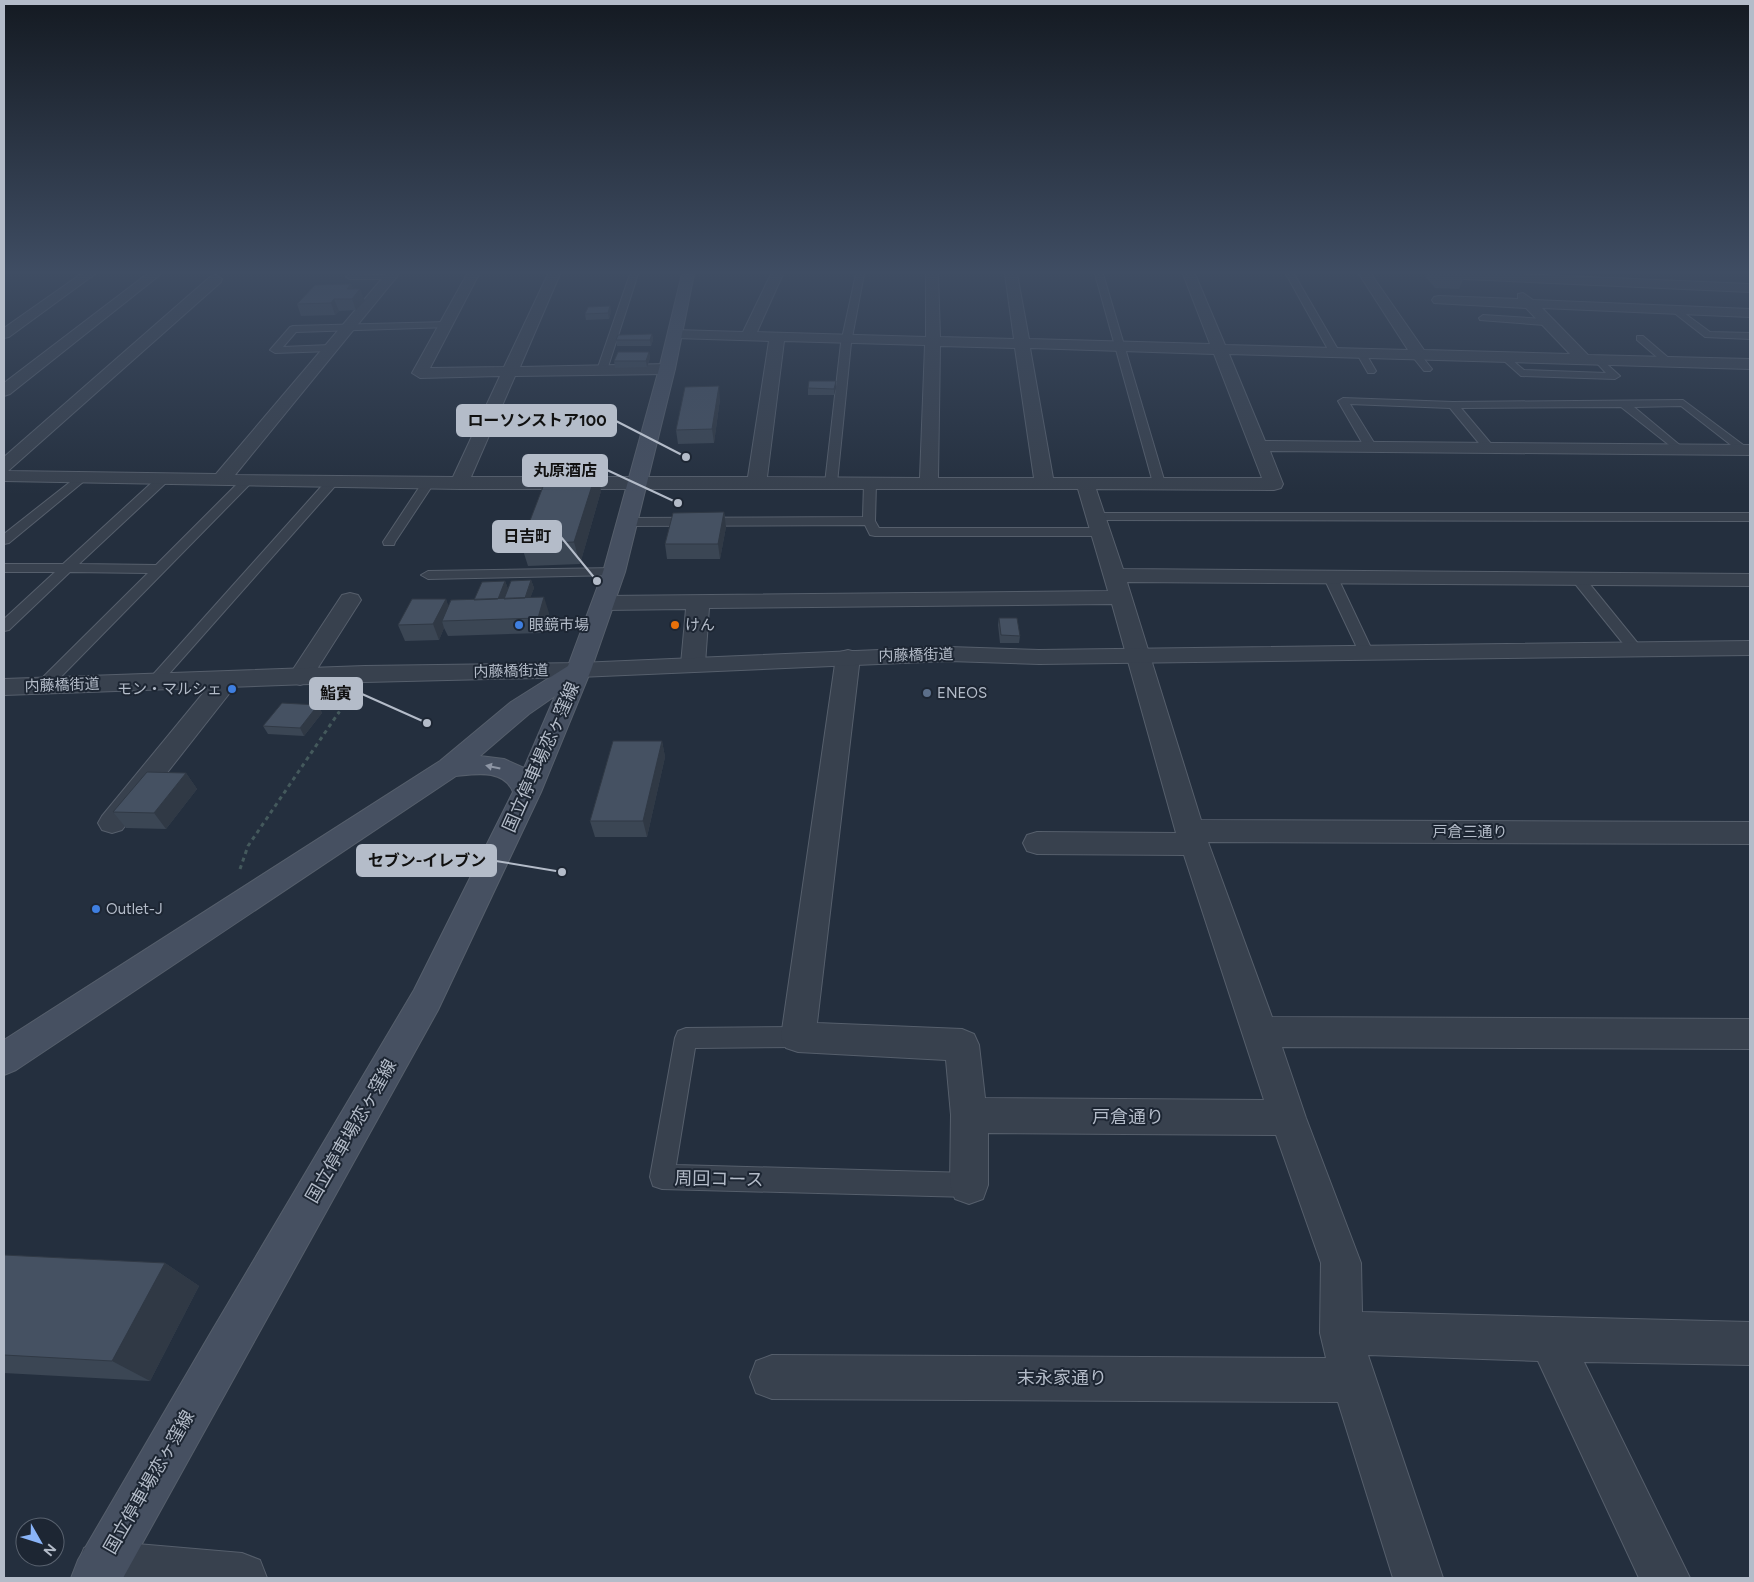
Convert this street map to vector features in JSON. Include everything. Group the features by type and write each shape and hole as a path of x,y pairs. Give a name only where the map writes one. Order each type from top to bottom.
{"main road":[{"name":"国立停車場恋ヶ窪線","path":"99,1572 426,1000 527,792 580,670 604,603 628,522 672,348"},
{"name":"国立停車場恋ヶ窪線","path":"4,1059 449,768 520,708 580,670"},
{"path":"449,768 476,764 498,767 519,778 527,792"}],"street":[{"path":"4,391 60,348"},
{"path":"4,466 138,348"},
{"path":"220,481 330,348"},
{"path":"434,348 420,373 667,369"},
{"path":"459,483 521,348"},
{"path":"757,483 776,348"},
{"path":"929,482 933,348"},
{"path":"1024,348 1044,482"},
{"path":"1148,348 1362,354 1421,360 1506,358 1750,364"},
{"path":"1413,348 1421,360"},
{"path":"1577,348 1592,360"},
{"path":"4,476 247,482 638,484 1044,482 1274,484 1220,350"},
{"path":"1259,446 1487,446 1747,450"},
{"path":"1084,483 1139,654 1192,837 1288,1118 1341,1262 1341,1333 1353,1380 1418,1578"},
{"path":"1114,575 1750,580"},
{"path":"604,603 1121,597"},
{"path":"300,677 350,600"},
{"path":"693,664 698,602"},
{"name":"内藤橋街道","path":"4,687 365,674 580,670 949,654 1039,657 1139,654 1750,648"},
{"path":"848,657 798,1037 962,1045 968,1116 969,1185"},
{"path":"112,823 228,680"},
{"name":"戸倉三通り","path":"1037,843 1192,837 1750,833"},
{"path":"1260,1032 1750,1034"},
{"name":"戸倉通り","path":"968,1116 1288,1118"},
{"path":"1341,1333 1550,1340 1750,1343"},
{"path":"1550,1340 1665,1578"},
{"name":"末永家通り","path":"772,1377 1353,1380"},
{"path":"99,1572 242,1578"}],"lane":[{"path":"277,348 275,350 330,348"},
{"path":"602,370 609,348"},
{"path":"831,483 847,348"},
{"path":"1120,348 1159,484"},
{"path":"1332,348 1335,353"},
{"path":"1651,348 1668,362"},
{"path":"1362,354 1372,371"},
{"path":"1506,358 1521,373 1615,376 1592,360"},
{"path":"1370,446 1343,401 1454,405 1683,404 1747,450"},
{"path":"1623,403 1678,449"},
{"path":"1454,405 1487,446"},
{"path":"4,540 79,479"},
{"path":"4,627 163,479"},
{"path":"43,686 247,482"},
{"path":"155,682 332,482"},
{"path":"389,542 428,483"},
{"path":"870,483 868,521 875,532 1098,524 1750,518"},
{"path":"628,522 868,521"},
{"path":"4,568 160,569"},
{"path":"428,575 614,572"},
{"path":"1331,578 1366,652"},
{"path":"1579,580 1635,649"},
{"name":"周回コース","path":"798,1037 686,1038 662,1178 969,1185"}],"path":[{"path":"225,914 248,846 365,674"}],"building":[{"path":"618,352 649,352 646,361 614,361"},
{"path":"809,381 836,381 834,389 808,388"},
{"path":"719,386 712,429 676,430 685,387"},
{"path":"597,470 574,542 521,544 549,471"},
{"path":"724,512 718,544 665,544 673,513"},
{"path":"531,580 525,598 504,599 511,581"},
{"path":"505,581 498,599 474,600 482,582"},
{"path":"544,597 538,618 442,621 451,600"},
{"path":"412,599 446,599 433,624 398,625"},
{"path":"999,618 1017,618 1020,636 1001,635"},
{"path":"282,703 318,705 300,728 263,726"},
{"path":"613,741 662,741 643,821 590,821"},
{"path":"147,772 186,773 154,813 113,812"},
{"path":"4,1255 165,1263 112,1361 4,1355"}],"place":[{"name":"ローソンストア100","path":"686,457"},
{"name":"丸原酒店","path":"678,503"},
{"name":"日吉町","path":"597,581"},
{"name":"眼鏡市場","path":"519,625"},
{"name":"けん","path":"675,625"},
{"name":"モン・マルシェ","path":"232,689"},
{"name":"ENEOS","path":"927,693"},
{"name":"鮨寅","path":"427,723"},
{"name":"セブン-イレブン","path":"562,872"},
{"name":"Outlet-J","path":"96,909"}]}
